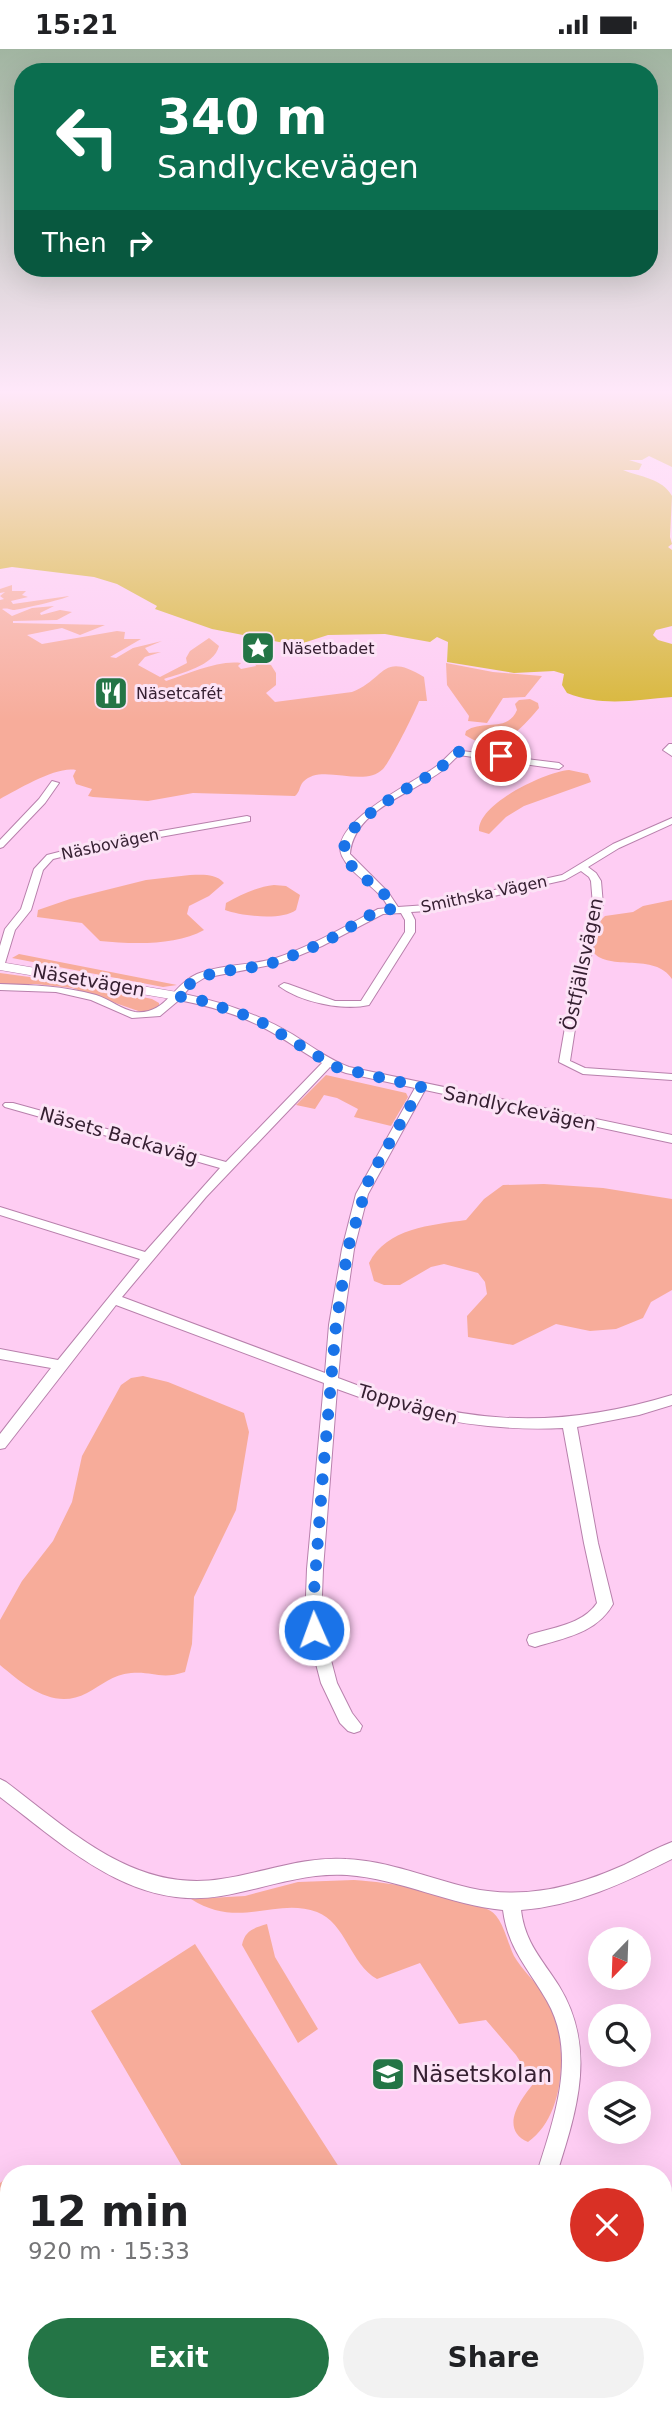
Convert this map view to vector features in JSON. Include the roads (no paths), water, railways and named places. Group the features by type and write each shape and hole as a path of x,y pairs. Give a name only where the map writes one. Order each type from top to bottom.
{"street":[{"path":"672,746 667,750 672,754"},
{"path":"284,986 342,1005 354,1007 365,1003 410,932 410,920 360,873 345,854 347,839 363,819 441,768 457,752 559,766"},
{"path":"0,845 42,801 55,783"},
{"name":"Näsbovägen","path":"0,965 10,929 26,910 39,870 50,857 111,843 247,819"},
{"name":"Smithska Vägen","path":"0,986 70,991 138,1016 156,1014 187,984 201,975 277,961 340,934 374,913 565,877 623,843 672,821"},
{"name":"Östfjällsvägen","path":"583,868 593,874 596,881 598,905 563,1054 567,1065 583,1071 672,1077"},
{"name":"Näsetvägen","path":"0,965 177,996"},
{"name":"Sandlyckevägen","path":"177,996 203,1001 256,1019 295,1040 328,1063 346,1070 672,1139"},
{"name":"Näsets Backaväg","path":"0,1444 148,1257 267,1123 328,1063"},
{"path":"354,1726 346,1718 329,1683 313,1622 315,1569 332,1381 343,1277 355,1219 369,1179 421,1087"},
{"name":"Näsets Backaväg","path":"9,1105 228,1166"},
{"path":"0,1211 148,1257"},
{"name":"Toppvägen","path":"114,1299 399,1405 445,1417 516,1424 569,1423 625,1415 672,1399"},
{"path":"0,1353 60,1365"},
{"path":"535,1640 592,1621 601,1613 605,1604 569,1423"},
{"path":"0,1787 114,1870 154,1885 189,1890 223,1889 325,1867 364,1868 511,1903 552,1897 600,1882 672,1850"},
{"path":"511,1903 516,1938 554,1993 571,2031 571,2078 549,2165"}],"place":[{"name":"Näsetbadet","path":"258,648"},
{"name":"Näsetcafét","path":"111,693"},
{"name":"Näsetskolan","path":"388,2074"}]}
